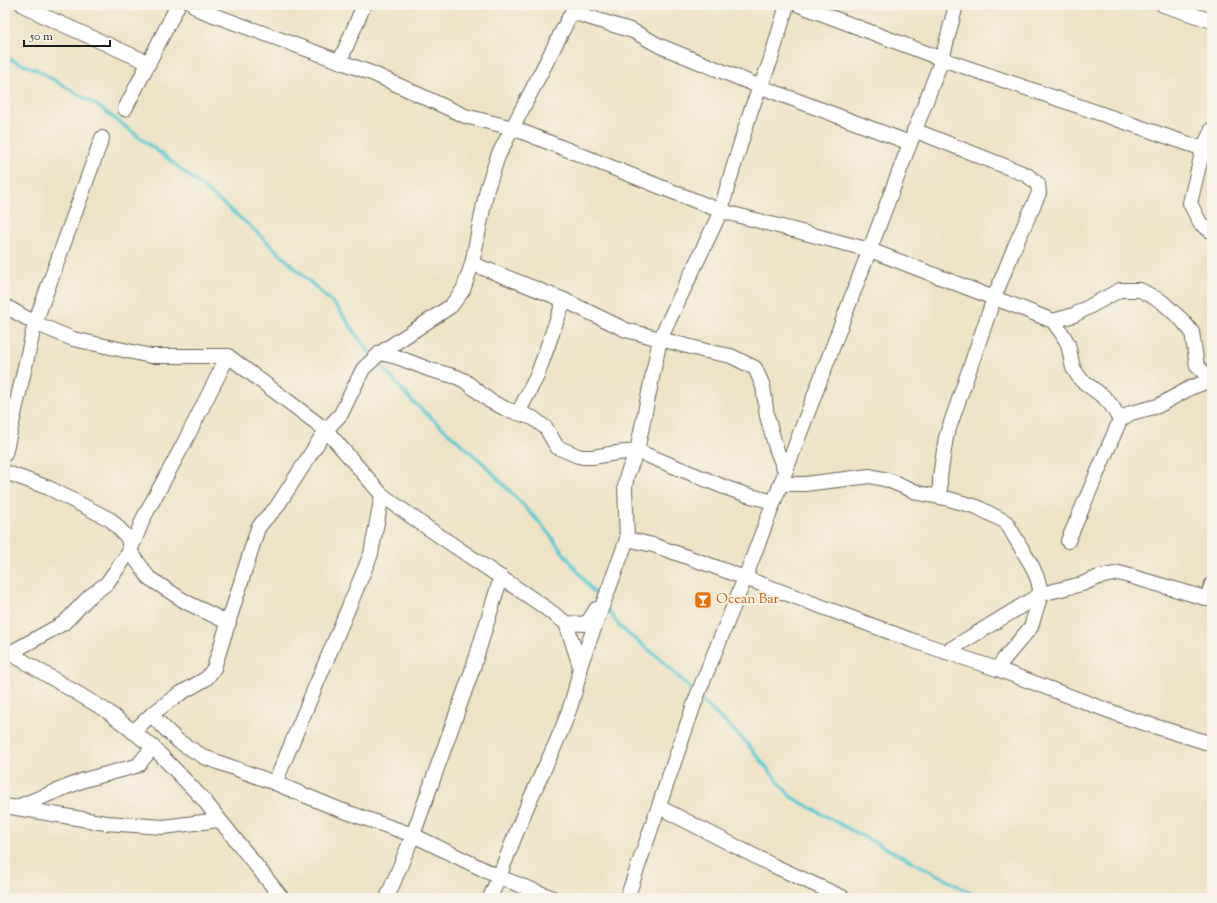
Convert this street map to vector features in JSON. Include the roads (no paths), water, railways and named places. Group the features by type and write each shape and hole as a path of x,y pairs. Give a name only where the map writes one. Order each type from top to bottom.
{"street":[{"path":"23,5 46,17 150,63"},
{"path":"125,109 150,63 178,5"},
{"path":"194,5 200,10 374,74 465,116 513,128 721,211 870,250 1053,321 1068,344 1073,368 1081,380 1104,397 1112,406 1120,420"},
{"path":"340,61 364,5"},
{"path":"490,898 572,700 578,682 580,666 627,539 625,487 627,475 637,451 660,339 721,211 751,110 787,5"},
{"path":"799,5 942,59 1208,151"},
{"path":"1163,5 1212,21"},
{"path":"627,898 698,696 745,578 942,59 954,6"},
{"path":"133,732 151,715 176,696 207,678 214,668 258,528 276,508 326,430 341,414 363,369 380,353 451,306 463,290 472,264 487,190 498,156 573,8 633,30 660,46 760,87 1027,175 1038,184 1039,193 994,298 946,437 940,477 940,497"},
{"path":"1212,129 1208,151 1190,203 1200,223 1212,232"},
{"path":"5,454 35,323 102,138"},
{"path":"472,264 564,300 626,330 730,356 755,368 763,386 767,416 783,477"},
{"path":"1053,321 1074,314 1120,290 1140,290 1161,301 1181,319 1192,332 1197,366 1211,380 1190,388 1158,406 1131,413 1120,420 1068,541"},
{"path":"518,413 537,376 564,300"},
{"path":"5,306 35,323 73,339 151,356 228,356 326,430 382,495 566,623 585,624 590,619 594,610 598,607 602,609"},
{"path":"380,353 397,357 465,381 490,401 528,416 542,425 546,428 558,447 578,456 593,457 637,451 724,487 774,502"},
{"path":"8,652 64,623 89,597 107,583 130,551 144,517 183,445 228,356"},
{"path":"5,472 48,488 111,520 128,538 130,551 149,578 186,602 229,623"},
{"path":"783,477 805,484 870,476 888,480 920,493 976,507 1006,522 1032,566 1038,580 1041,594 1031,626 997,669"},
{"path":"275,783 371,554 382,495"},
{"path":"627,539 653,545 911,640 997,669 1128,718 1212,744"},
{"path":"946,652 1041,594 1082,584 1099,577 1119,573 1210,600 1212,584"},
{"path":"387,898 412,835 473,668 501,577"},
{"path":"566,623 580,666"},
{"path":"8,652 108,711 153,747 203,799 282,898"},
{"path":"151,715 178,741 204,757 275,783 338,809 412,835 499,876 552,898"},
{"path":"11,807 84,780 136,766 153,747"},
{"path":"11,807 106,823 163,827 219,820"},
{"path":"659,807 770,864 844,898"}],"waterway":[{"path":"5,57 37,70 98,106 167,158 249,225 338,308 372,356"},
{"path":"377,361 412,401 483,463 542,525 601,602"},
{"path":"606,608 621,628 658,657 695,693"},
{"path":"700,699 744,740 791,797 979,898"}],"place":[{"name":"Ocean Bar","path":"703,600"}]}
